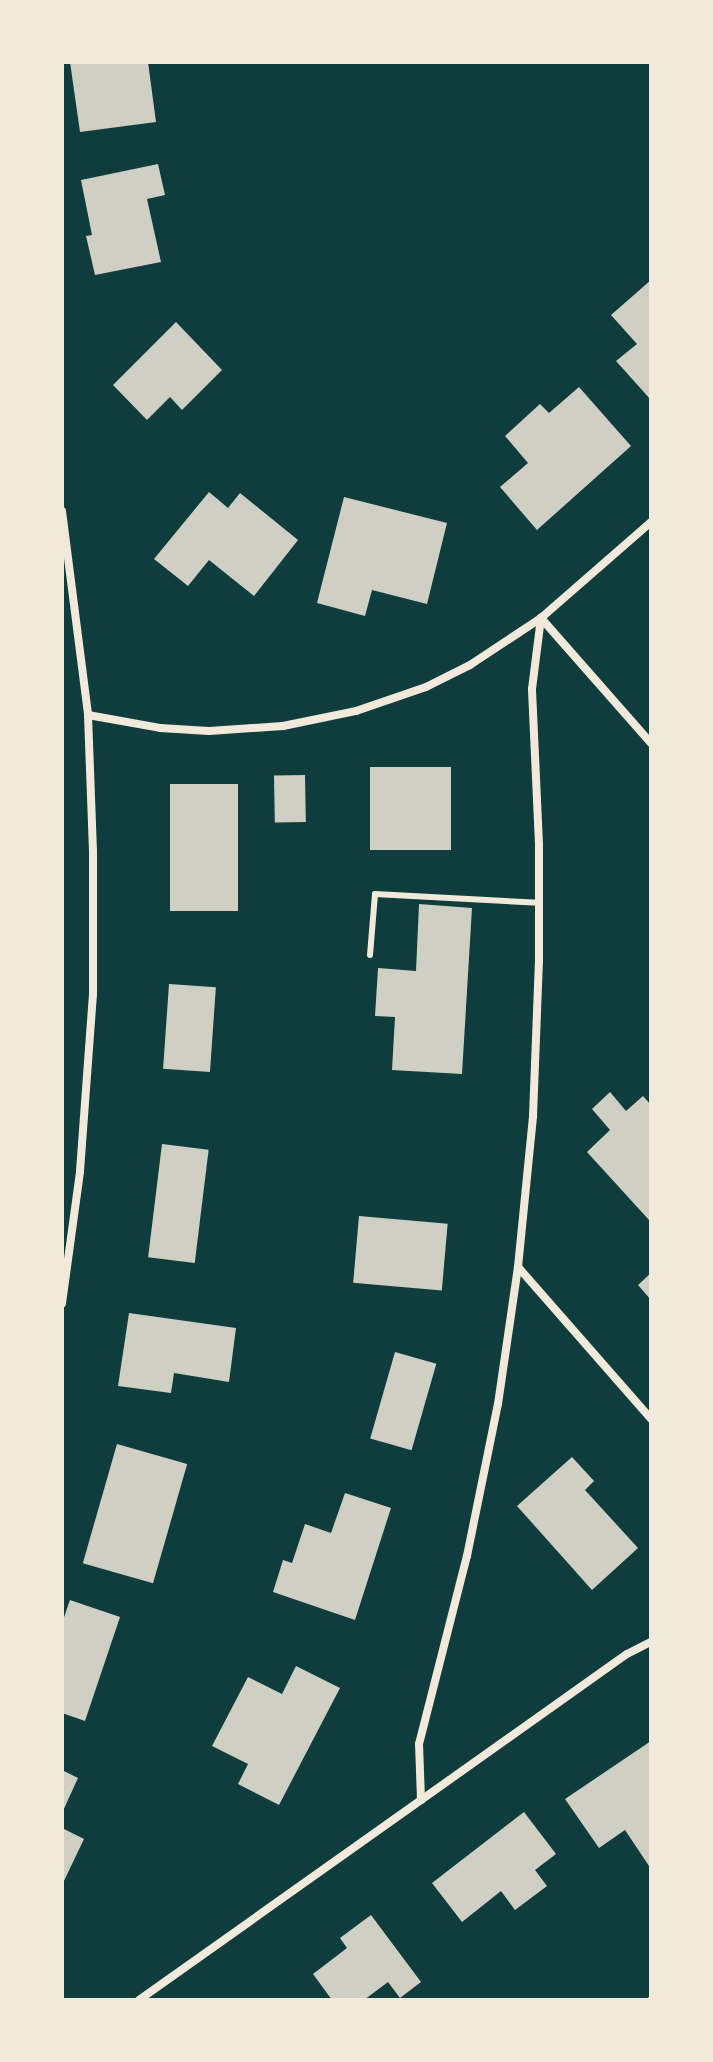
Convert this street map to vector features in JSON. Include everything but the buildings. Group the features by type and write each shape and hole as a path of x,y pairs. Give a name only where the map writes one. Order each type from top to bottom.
{"street":[{"path":"62,511 88,715 93,851 93,994 80,1172 63,1298"},
{"path":"88,715 160,728 209,731 283,726 356,711 426,687 470,665 541,618 651,522"},
{"path":"541,618 651,743"},
{"path":"421,1800 419,1744 467,1556 498,1404 518,1267 533,1116 539,903 532,689 541,618"},
{"path":"518,1267 651,1419"},
{"path":"139,2000 627,1654 651,1642"}],"lane":[{"path":"370,955 375,894 539,903"}]}
